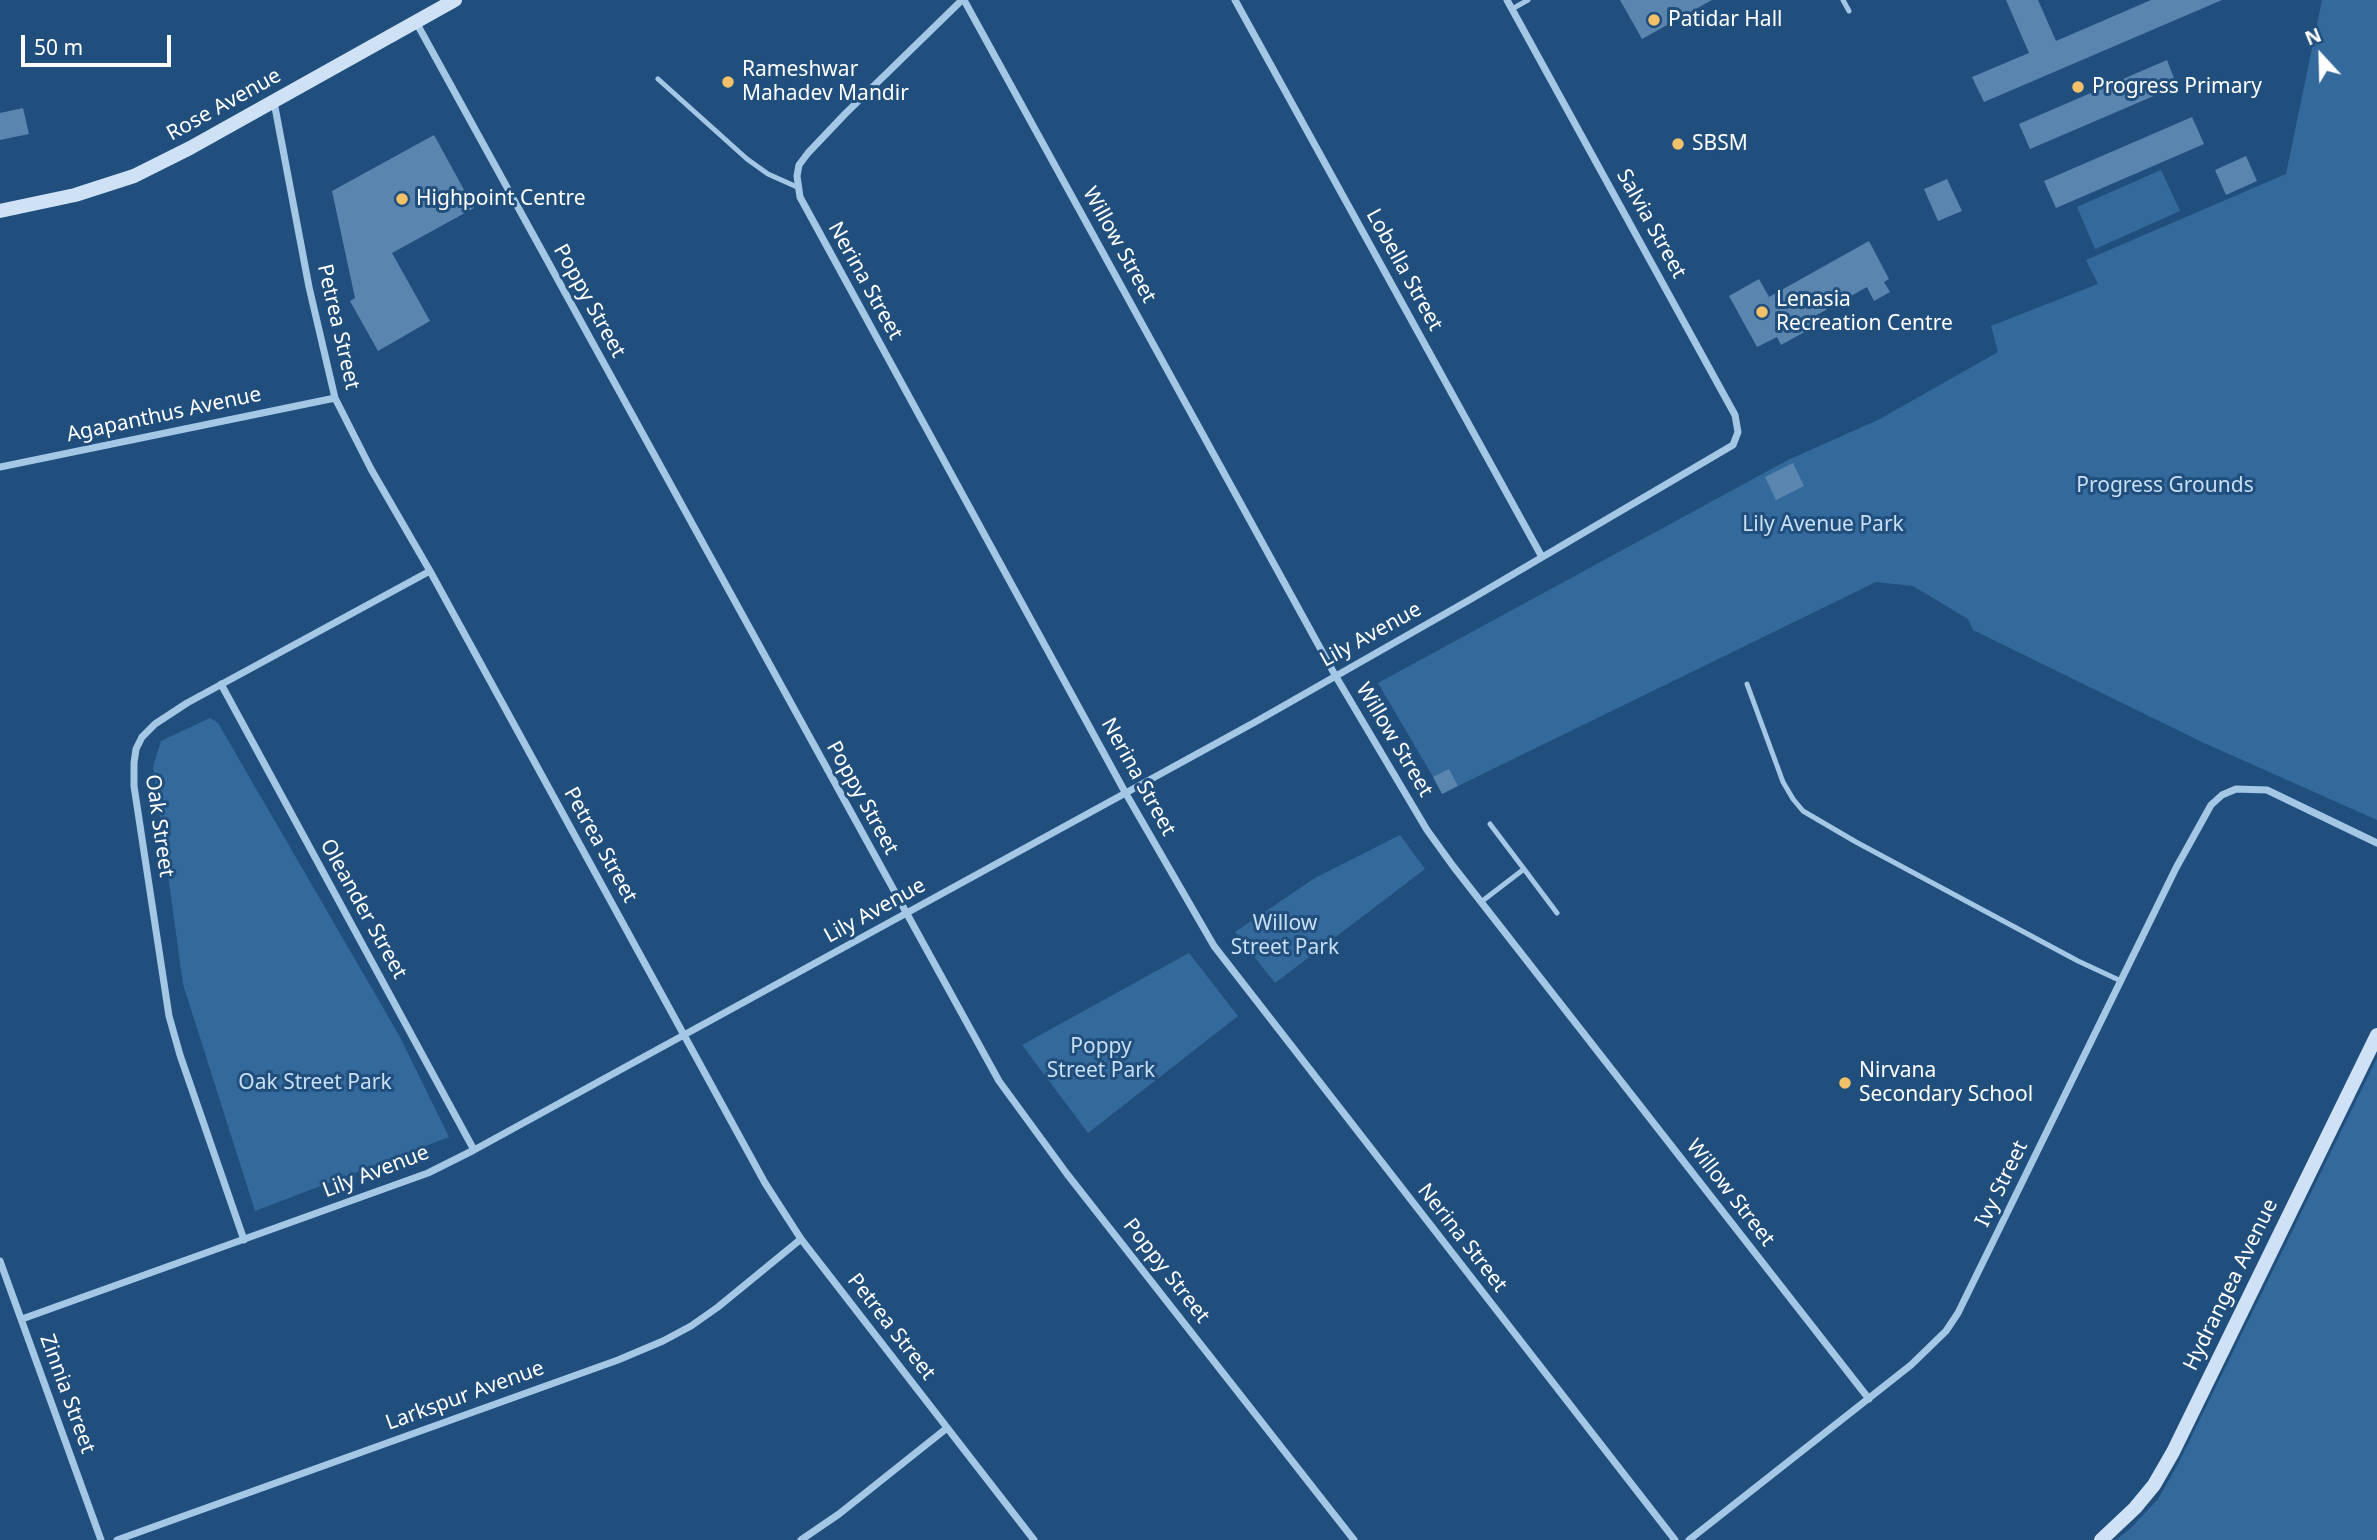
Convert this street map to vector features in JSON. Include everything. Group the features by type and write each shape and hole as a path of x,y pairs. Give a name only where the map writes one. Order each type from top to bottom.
{"street":[{"name":"Rose Avenue","path":"0,211 75,195 134,176 190,148 455,0"},
{"path":"797,187 799,165 808,153 963,0"},
{"name":"Willow Street","path":"963,0 1335,675 1427,830 1868,1399"},
{"name":"Lobella Street","path":"1235,0 1542,557"},
{"name":"Salvia Street","path":"1507,0 1735,415 1738,424 1736,440 1711,458"},
{"name":"Poppy Street","path":"416,22 999,1081 1068,1174 1354,1540"},
{"name":"Petrea Street","path":"274,101 309,287 335,398 371,469 430,571 765,1183 801,1239 1034,1540"},
{"name":"Nerina Street","path":"797,187 807,212 1125,792 1214,946 1675,1540"},
{"name":"Agapanthus Avenue","path":"0,467 335,398"},
{"name":"Lily Avenue","path":"22,1319 428,1173 474,1150 1257,721 1711,458"},
{"name":"Oak Street","path":"244,1240 169,1016 134,786 136,749 142,737 166,717 220,684 430,571"},
{"name":"Oleander Street","path":"220,684 474,1150"},
{"name":"Ivy Street","path":"1689,1540 1932,1347 1958,1314 2204,815 2222,795 2236,789 2267,790 2377,843"},
{"name":"Hydrangea Avenue","path":"2101,1540 2136,1508 2154,1485 2173,1452 2377,1035"},
{"name":"Larkspur Avenue","path":"117,1540 618,1360 663,1341 718,1307 801,1239"},
{"name":"Zinnia Street","path":"0,1261 101,1540"},
{"path":"801,1540 839,1514 947,1428"}],"lane":[{"path":"1513,9 1528,0"},
{"path":"1843,0 1849,11"},
{"path":"658,79 762,171 797,187"},
{"path":"1748,684 1783,782 1803,811 2078,961 2121,981"},
{"path":"1490,824 1558,913"},
{"path":"1481,902 1524,869"}],"green space":[{"name":"Progress Grounds","path":"2322,0 2377,0 2377,820 2204,743 1973,630 1968,619 1913,586 1876,582 1458,786 1433,777 1378,683 1788,460 1880,419 1998,352 1991,326 2098,284 2086,260 2286,174"},
{"path":"2161,170 2180,211 2095,249 2077,207"},
{"name":"Oak Street Park","path":"210,718 218,723 400,1037 449,1137 255,1211 183,984 153,767 161,741"},
{"name":"Willow Street Park","path":"1400,835 1425,869 1275,983 1235,932 1315,878"},
{"name":"Poppy Street Park","path":"1189,953 1238,1016 1088,1133 1022,1045"},
{"path":"2377,1058 2377,1540 2116,1540 2158,1499 2178,1464"}],"building":[{"name":"Patidar Hall","path":"1620,0 1712,0 1642,39"},
{"path":"2006,0 2038,0 2056,41 2151,0 2222,0 1984,102 1972,77 2029,53"},
{"path":"2167,60 2177,86 2030,149 2019,124"},
{"path":"23,108 29,134 0,140 0,113"},
{"path":"2192,117 2204,144 2056,208 2044,181"},
{"name":"Highpoint Centre","path":"434,135 474,208 392,253 430,321 378,351 350,301 355,298 332,191"},
{"path":"2246,156 2257,181 2226,195 2215,170"},
{"path":"1947,179 1962,211 1938,221 1924,189"},
{"path":"1869,241 1889,279 1884,282 1890,292 1874,301 1867,287 1815,316 1819,324 1781,345 1777,337 1757,347 1729,296 1759,279 1769,297"},
{"path":"1793,463 1804,486 1776,500 1765,477"},
{"path":"1449,769 1458,786 1442,794 1433,777"}],"place":[{"name":"Patidar Hall","path":"1654,20"},
{"name":"Rameshwar Mahadev Mandir","path":"728,82"},
{"name":"Progress Primary","path":"2078,87"},
{"name":"SBSM","path":"1678,144"},
{"name":"Highpoint Centre","path":"402,199"},
{"name":"Lenasia Recreation Centre","path":"1762,312"},
{"name":"Nirvana Secondary School","path":"1845,1083"}],"park label":[{"name":"Lily Avenue Park","path":"1823,525"}]}
